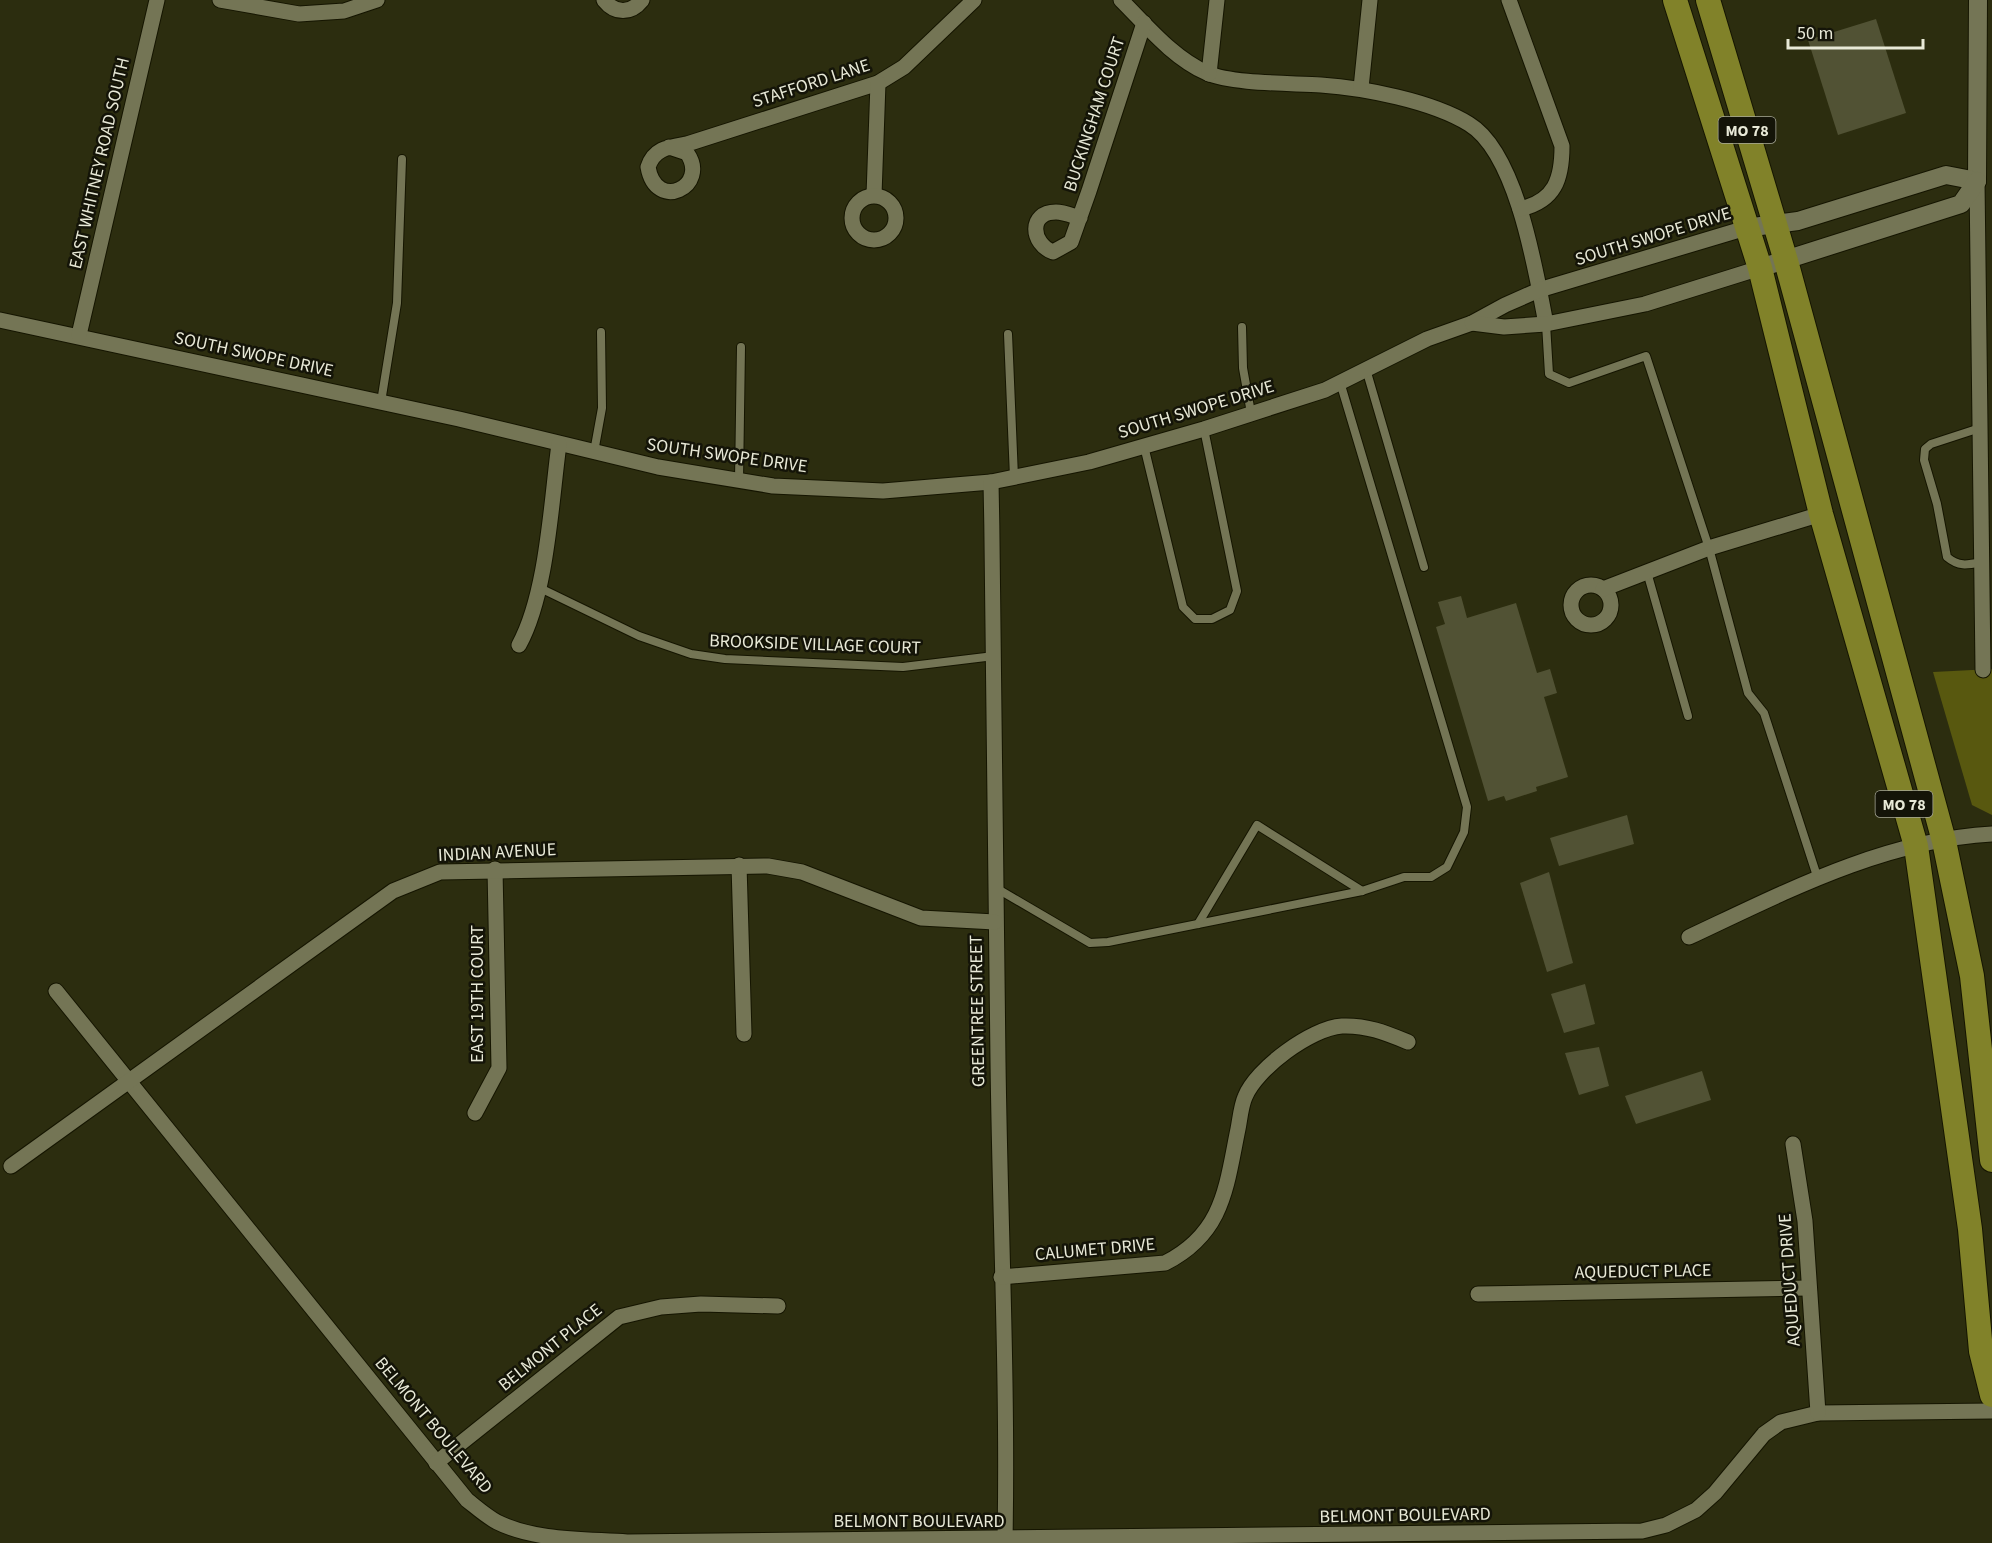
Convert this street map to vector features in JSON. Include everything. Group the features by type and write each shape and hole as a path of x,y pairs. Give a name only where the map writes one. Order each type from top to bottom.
{"main road":[{"name":"MO 78","path":"1675,0 1760,268 1821,514 1916,846 1969,1217 1981,1350 1992,1395"},
{"name":"MO 78","path":"1708,0 1786,261 1944,841 1972,976 1992,1160"}],"street":[{"name":"EAST WHITNEY ROAD SOUTH","path":"79,335 157,0"},
{"path":"220,0 299,14 344,11 377,0"},
{"path":"604,0 615,10 623,11 631,9 644,0"},
{"name":"STAFFORD LANE","path":"669,147 687,144 878,83 904,67 974,0"},
{"path":"1121,0 1178,56 1209,74 1361,88 1444,112 1471,124 1493,148 1520,209 1546,324"},
{"path":"1209,74 1217,0"},
{"path":"1361,88 1370,0"},
{"path":"1509,0 1562,146 1562,169 1551,193 1534,206 1520,209"},
{"path":"1978,0 1977,181 1983,670"},
{"name":"BUCKINGHAM COURT","path":"1080,218 1144,23"},
{"path":"874,195 878,83"},
{"path":"1746,228 1798,221 1946,175 1977,181"},
{"path":"1760,268 1961,204 1977,181"},
{"name":"SOUTH SWOPE DRIVE","path":"0,320 79,335 381,402 658,467 773,486 883,491 991,482 1089,462 1204,429 1325,390 1427,339 1472,323 1539,290 1746,228"},
{"name":"SOUTH SWOPE DRIVE","path":"1472,323 1504,327 1546,324 1645,304 1760,268"},
{"path":"519,645 526,632 540,588 559,444"},
{"name":"GREENTREE STREET","path":"991,482 995,921 1006,1429 1005,1540"},
{"path":"1603,589 1709,548 1821,514"},
{"path":"1689,937 1816,876 1916,846 1992,834"},
{"path":"739,865 744,1034"},
{"name":"INDIAN AVENUE","path":"11,1166 393,891 440,872 495,869 768,866 802,872 921,918 995,921"},
{"name":"EAST 19TH COURT","path":"475,1113 499,1068 495,869"},
{"name":"BELMONT BOULEVARD","path":"56,991 467,1500 496,1521 516,1529 562,1537 627,1542 1005,1540 1642,1531 1666,1525 1696,1510 1715,1493 1764,1434 1782,1422 1818,1413 1992,1411"},
{"name":"CALUMET DRIVE","path":"1001,1277 1166,1263 1181,1255 1201,1238 1216,1216 1225,1192 1245,1096 1271,1063 1302,1040 1340,1026 1376,1028 1408,1042"},
{"name":"AQUEDUCT DRIVE","path":"1793,1144 1805,1221 1818,1413"},
{"name":"AQUEDUCT PLACE","path":"1478,1294 1809,1288"},
{"name":"BELMONT PLACE","path":"436,1463 619,1317 661,1307 701,1304 778,1306"}],"lane":[{"path":"381,402 397,303 402,159"},
{"path":"1546,324 1549,374 1569,382 1646,356 1709,548 1748,693 1764,713 1816,876"},
{"path":"1242,327 1243,368 1251,413"},
{"path":"594,452 602,408 601,332"},
{"path":"1008,334 1014,477"},
{"path":"739,480 741,347"},
{"path":"1366,369 1424,567"},
{"path":"995,887 1090,943 1108,942 1362,891 1404,877 1431,877 1447,867 1464,832 1467,807 1340,382"},
{"path":"1980,428 1931,444 1925,449 1924,460 1937,504 1947,557 1955,564 1982,562"},
{"path":"1144,446 1183,607 1195,619 1212,619 1230,610 1237,591 1204,429"},
{"path":"1647,572 1688,716"},
{"name":"BROOKSIDE VILLAGE COURT","path":"540,588 639,636 691,654 725,659 903,667 994,656"},
{"path":"1198,924 1257,825 1362,891"}],"shaded area":[{"path":"1992,669 1992,815 1972,805 1933,672"}],"building":[{"path":"1876,19 1906,113 1838,135 1808,40"},
{"path":"1461,596 1467,618 1516,603 1537,673 1550,669 1557,693 1544,697 1568,777 1536,787 1537,791 1506,801 1504,796 1488,801 1436,627 1445,624 1438,602"},
{"path":"1627,815 1634,844 1559,866 1550,838"},
{"path":"1549,872 1573,963 1547,972 1520,883"},
{"path":"1585,984 1595,1024 1564,1033 1551,994"},
{"path":"1599,1047 1609,1086 1579,1095 1565,1053"},
{"path":"1702,1071 1711,1100 1636,1124 1625,1096"}]}
